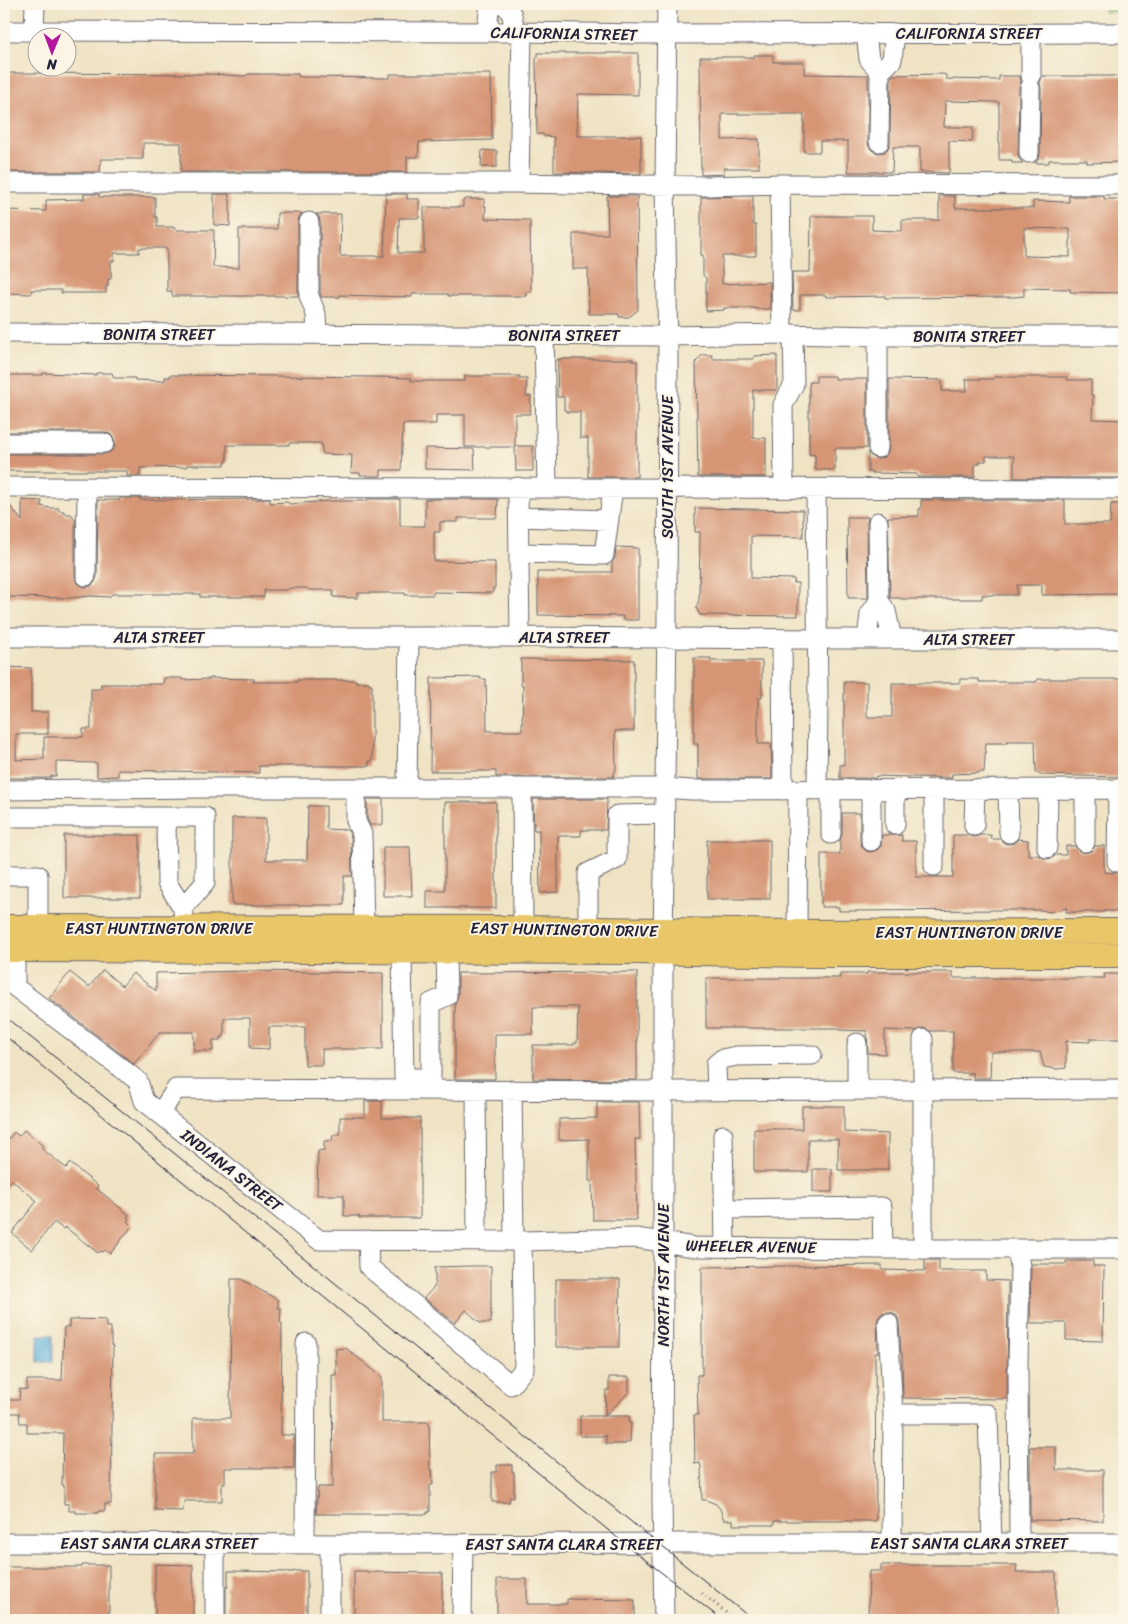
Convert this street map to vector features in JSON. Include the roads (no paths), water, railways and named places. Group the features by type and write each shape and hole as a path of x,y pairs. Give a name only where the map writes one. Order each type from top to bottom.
{"main road":[{"name":"EAST HUNTINGTON DRIVE","path":"4,927 38,927 183,918 364,928 588,929 663,941 810,955 1124,955"},
{"name":"EAST HUNTINGTON DRIVE","path":"9,949 446,961 663,941 797,932 1124,931"}],"street":[{"path":"34,28 35,4"},
{"path":"486,32 489,11 493,4"},
{"path":"505,4 512,15 518,32 519,183"},
{"name":"SOUTH 1ST AVENUE","path":"663,941 666,638 667,336 665,184 667,4"},
{"name":"CALIFORNIA STREET","path":"4,31 28,31"},
{"name":"CALIFORNIA STREET","path":"78,31 667,34 1124,33"},
{"path":"866,33 869,59 880,72 879,142"},
{"path":"880,72 892,60 895,33"},
{"path":"1029,153 1031,33"},
{"path":"4,183 519,183 706,186 780,184 1124,184"},
{"path":"780,184 788,334 794,384 783,406 784,488"},
{"path":"309,222 309,293 316,314 317,334"},
{"name":"BONITA STREET","path":"4,333 1124,336"},
{"path":"544,335 548,488"},
{"path":"878,336 878,448"},
{"path":"4,444 104,443"},
{"path":"4,487 1124,489"},
{"path":"518,487 520,637"},
{"path":"86,576 87,488"},
{"path":"519,553 604,555 613,488"},
{"path":"816,489 818,639 824,789 831,834"},
{"path":"519,517 609,520"},
{"path":"878,522 879,601 886,611 892,639"},
{"path":"867,639 870,614 879,601"},
{"name":"ALTA STREET","path":"4,637 1124,639"},
{"path":"407,788 409,637"},
{"path":"782,639 797,932"},
{"path":"183,918 205,883 204,788"},
{"path":"4,790 204,788 1121,789 1117,862"},
{"path":"356,788 356,821 362,834 364,928"},
{"path":"522,788 523,928"},
{"path":"871,789 871,841"},
{"path":"895,789 895,825"},
{"path":"934,789 934,866"},
{"path":"974,826 975,789"},
{"path":"1008,789 1009,833"},
{"path":"1047,848 1048,789"},
{"path":"1085,789 1085,842"},
{"path":"588,929 588,873 617,859 617,815 664,814"},
{"path":"4,817 205,817"},
{"path":"166,817 167,883 183,918"},
{"path":"4,875 38,875 38,927"},
{"name":"NORTH 1ST AVENUE","path":"663,941 662,1543 664,1620"},
{"name":"INDIANA STREET","path":"9,949 15,987 138,1081 144,1101 319,1240"},
{"path":"402,960 404,1078 431,1078 439,1000 446,961"},
{"path":"923,1039 923,1249"},
{"path":"857,1043 857,1090"},
{"path":"716,1090 716,1064 722,1059 737,1056 812,1055"},
{"path":"160,1114 176,1089 1124,1089"},
{"path":"476,1090 477,1240"},
{"path":"368,1240 369,1267 511,1384 524,1369 512,1090"},
{"path":"723,1135 725,1247"},
{"path":"725,1209 882,1207 883,1249"},
{"name":"WHEELER AVENUE","path":"319,1240 518,1241 636,1238 694,1247 883,1249 1124,1248"},
{"path":"1017,1249 1020,1266 1018,1365 1019,1543"},
{"path":"888,1323 893,1414 892,1543"},
{"path":"305,1544 306,1342"},
{"path":"893,1414 988,1414 992,1543"},
{"name":"EAST SANTA CLARA STREET","path":"4,1543 1124,1543"},
{"path":"215,1543 215,1620"},
{"path":"330,1544 330,1620"},
{"path":"462,1620 463,1544"}],"water":[{"path":"38,1335 53,1335 53,1362 38,1362"}],"tram line":[{"path":"4,1016 753,1620"},
{"path":"4,1035 625,1544 722,1620"}]}
